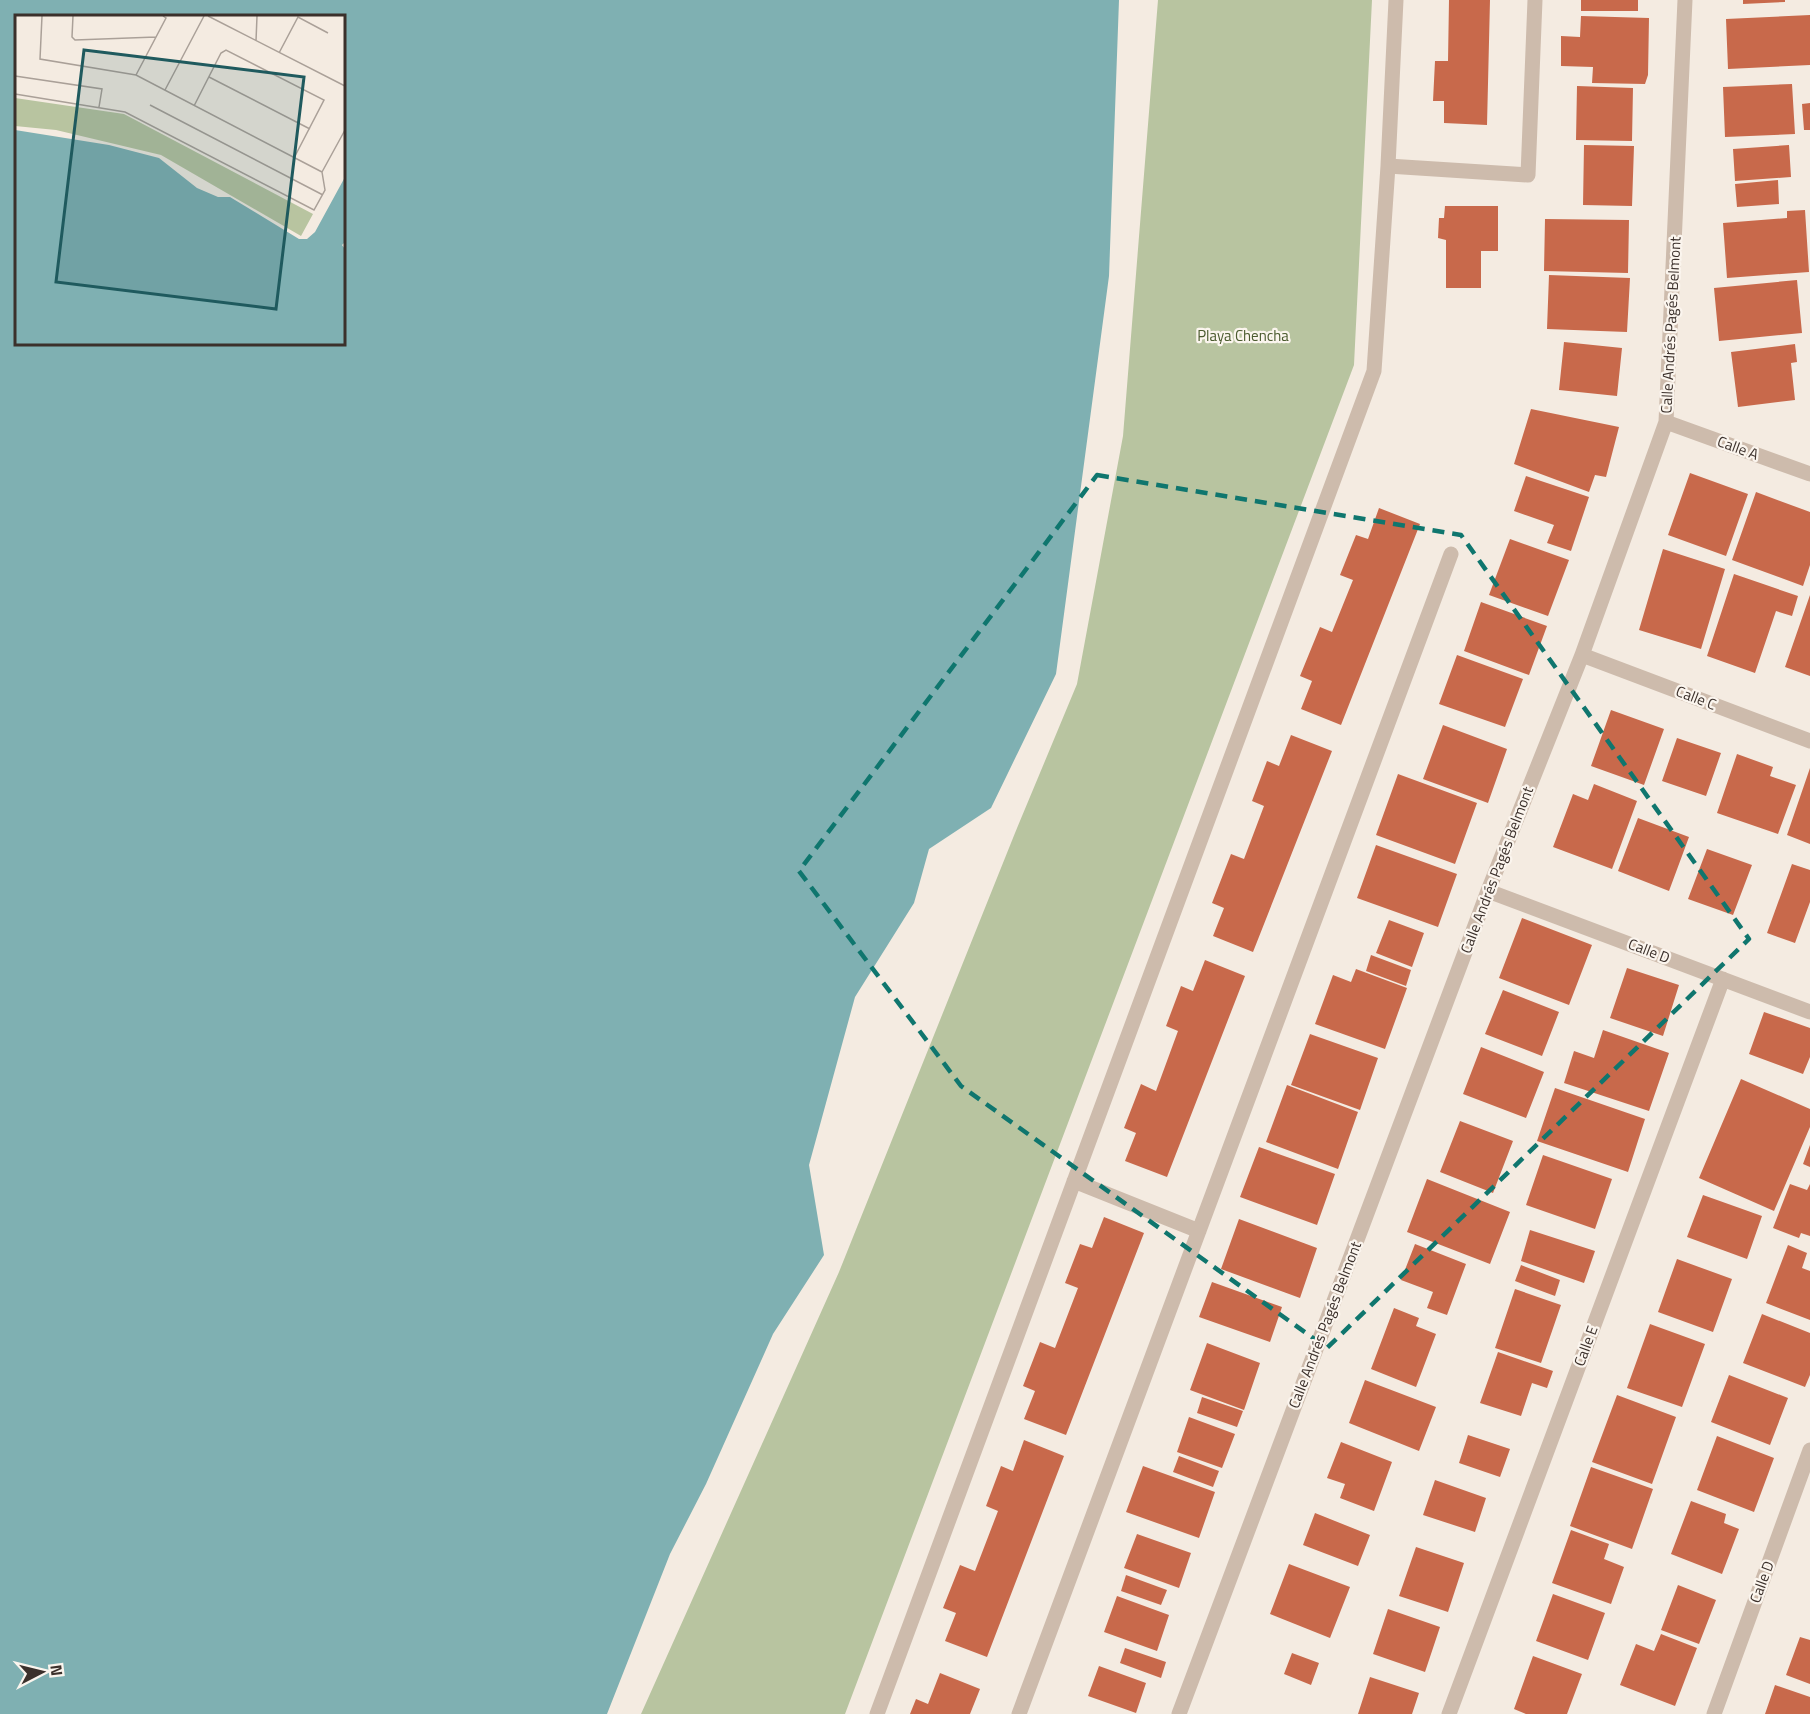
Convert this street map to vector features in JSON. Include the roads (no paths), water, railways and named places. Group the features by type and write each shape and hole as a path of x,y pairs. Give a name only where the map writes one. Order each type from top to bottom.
{"street":[{"path":"877,1714 1374,371 1388,166 1396,0"},
{"path":"1388,166 1528,174 1535,0"},
{"name":"Calle Andrés Pagés Belmont","path":"1179,1714 1488,891 1582,655 1666,422 1685,0"},
{"name":"Calle A","path":"1666,422 1810,474"},
{"path":"1019,1714 1451,554"},
{"name":"Calle C","path":"1582,655 1810,741"},
{"name":"Calle D","path":"1488,891 1810,1012"},
{"name":"Calle E","path":"1449,1714 1723,979"},
{"path":"1074,1181 1199,1231"},
{"name":"Calle D","path":"1714,1714 1810,1450"}],"water":[{"path":"0,0 1119,0 1109,276 1056,674 991,808 929,849 914,903 855,997 809,1165 824,1255 773,1334 706,1484 670,1554 607,1714 0,1714"}],"park label":[{"name":"Playa Chencha","path":"1243,336"}]}
